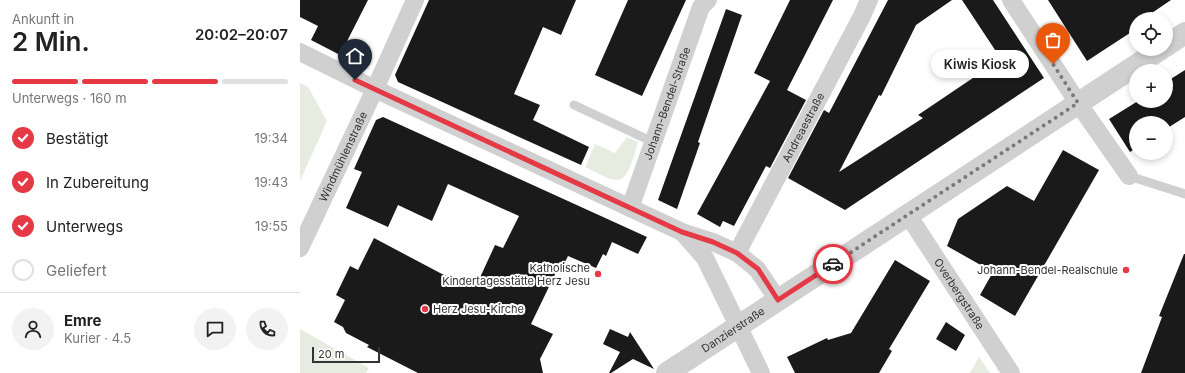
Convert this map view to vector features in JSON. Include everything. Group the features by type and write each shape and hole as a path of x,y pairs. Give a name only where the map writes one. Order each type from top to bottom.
{"street":[{"name":"Windmühlenstraße","path":"300,248 415,0"},
{"name":"Johann-Bendel-Straße","path":"630,208 701,7 708,0"},
{"name":"Andreaestraße","path":"737,253 869,0"},
{"path":"1011,0 1078,103 1129,176"},
{"path":"1173,41 1185,33"},
{"path":"300,52 375,89 682,232 713,242 737,253 758,269 778,300"},
{"name":"Danzierstraße","path":"667,373 1150,56"},
{"name":"Overbergstraße","path":"908,214 1011,373"},
{"path":"682,232 705,258 761,373"}],"lane":[{"path":"574,105 653,142"},
{"path":"1129,176 1185,194"}],"shaded area":[{"path":"300,83 308,87 327,121 300,181"},
{"path":"627,137 638,142 631,164 622,178 618,180 610,179 585,167 595,144 615,153"},
{"path":"300,329 369,368 366,373 300,373"},
{"path":"979,357 990,373 970,373"}],"building":[{"path":"300,0 368,0 340,55 311,40 318,26 300,17"},
{"path":"429,0 576,0 561,35 543,27 514,94 540,105 533,120 589,147 581,165 398,82 395,75"},
{"path":"628,0 686,0 642,96 595,75"},
{"path":"790,0 833,0 787,90 806,100 770,168 766,166 734,226 723,221 720,227 697,214 770,81 754,73"},
{"path":"888,0 952,0 916,25 881,96 879,95 839,172 923,118 918,115 1001,59 962,0 993,0 1044,78 845,210 788,178 824,110 829,113"},
{"path":"1048,0 1171,0 1153,12 1129,12 1129,34 1087,61"},
{"path":"726,9 742,15 698,142 700,143 677,209 658,200"},
{"path":"1185,70 1185,117 1173,125 1173,116 1129,116 1129,150 1109,119 1129,107 1129,108 1173,108 1173,78"},
{"path":"383,117 647,237 638,254 612,242 606,256 603,254 596,268 568,256 564,264 561,262 531,324 553,334 540,359 543,373 418,373 367,347 369,345 346,333 343,327 334,322 345,300 336,295 350,266 358,270 374,238 442,274 471,287 473,283 477,284 495,245 503,248 519,216 448,184 432,221 398,205 388,227 346,208 362,172 354,169 376,120"},
{"path":"1063,150 1099,170 1015,316 980,295 993,272 947,246 958,219 1007,186 1034,201"},
{"path":"1184,254 1185,373 1141,373 1162,317 1159,316"},
{"path":"895,260 930,281 889,349 892,351 879,373 795,373 787,357 827,338 828,340 851,333"},
{"path":"946,322 965,335 956,351 936,339"},
{"path":"610,329 628,337 630,332 654,369 633,359 609,373 620,352 603,344"}],"way so far":[{"path":"833,264 1078,103 1053,64"}],"place":[{"name":"Kiwis Kiosk","path":"1053,64"},
{"name":"Johann-Bendel-Realschule","path":"1126,270"},
{"name":"Katholische Kindertagesstätte Herz Jesu","path":"598,274"},
{"name":"Herz Jesu-Kirche","path":"425,309"}],"route":[{"path":"355,80 682,232 713,242 737,253 758,269 778,300 833,264"}]}
